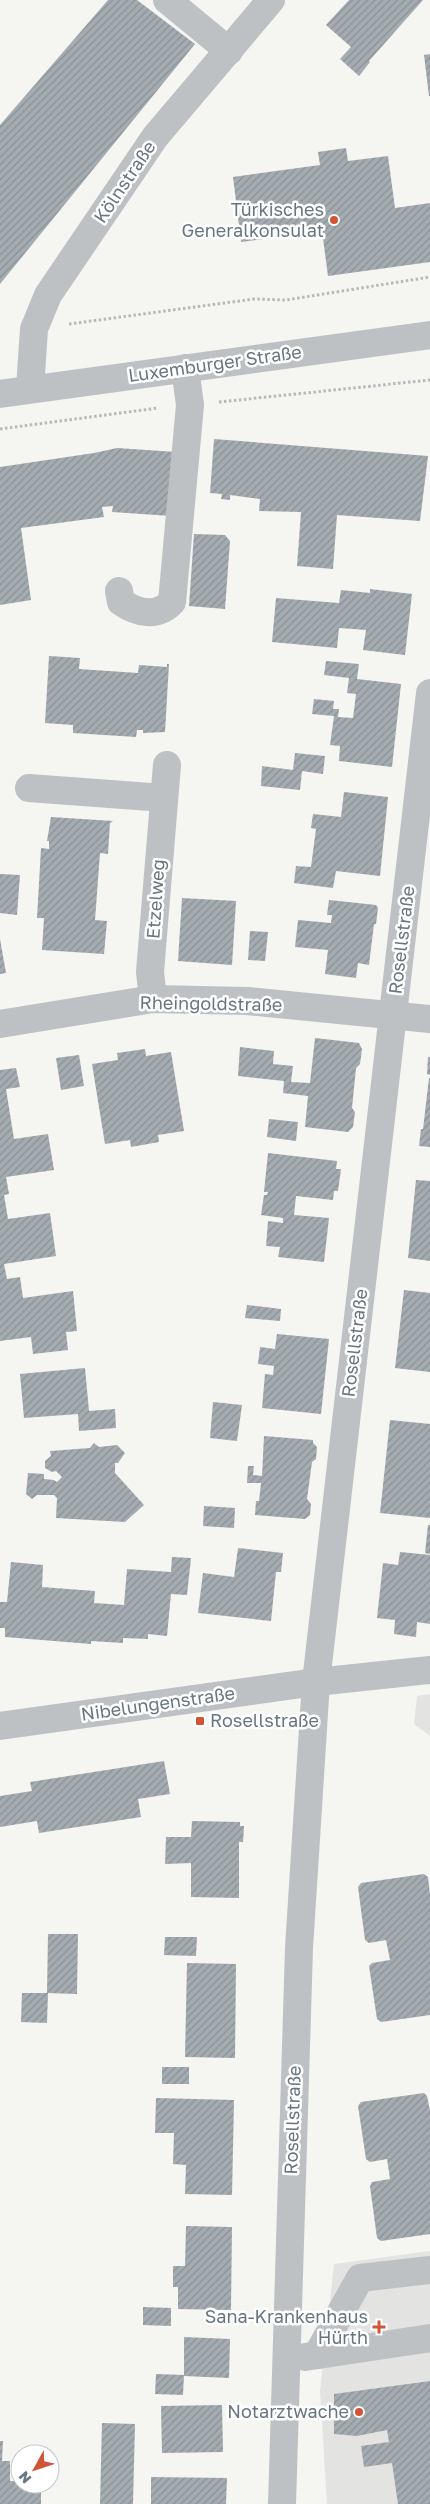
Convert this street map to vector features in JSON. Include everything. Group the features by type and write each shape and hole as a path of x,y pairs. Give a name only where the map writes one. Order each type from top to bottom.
{"street":[{"path":"167,0 229,51"},
{"name":"Kölnstraße","path":"30,389 34,329 48,295 155,137 271,0"},
{"name":"Luxemburger Straße","path":"0,394 430,335"},
{"path":"119,591 121,602 132,609 155,613 165,609 172,602 190,405 185,368"},
{"name":"Rosellstraße","path":"282,2504 299,1948 316,1682 430,693"},
{"name":"Etzelweg","path":"153,999 150,972 166,765"},
{"path":"30,788 164,798"},
{"name":"Rheingoldstraße","path":"0,1024 153,999 248,1001 430,1019"},
{"name":"Nibelungenstraße","path":"0,1726 316,1682 430,1670"},
{"path":"317,2355 360,2278 430,2270"},
{"path":"286,2360 430,2338"}],"path":[{"path":"34,329 254,299 286,300 430,277"}],"shaded area":[{"path":"430,1694 430,1736 414,1724 417,1696"},
{"name":"Sana-Krankenhaus Hürth","path":"430,2251 430,2504 327,2504 320,2391 334,2264"}],"building":[{"path":"108,0 137,0 195,44 0,284 0,125"},
{"path":"349,0 423,0 369,61 359,76 340,59 351,47 326,25"},
{"path":"430,54 430,96 429,96 424,55"},
{"name":"Türkisches Generalkonsulat","path":"346,148 348,161 388,156 395,208 430,203 430,262 328,276 322,231 241,242 233,177 320,165 318,152"},
{"path":"214,439 428,456 420,521 337,515 333,569 297,566 301,512 259,511 260,499 230,495 230,500 221,499 222,494 210,493"},
{"path":"117,448 176,452 171,516 112,512 113,506 102,507 104,517 21,528 31,600 0,605 0,467"},
{"path":"194,534 225,535 230,541 225,609 189,606"},
{"path":"370,589 412,594 405,655 363,650 366,630 339,628 337,648 272,642 276,598 339,603 341,590 370,593"},
{"path":"49,656 80,658 79,669 138,673 139,665 167,667 167,664 169,664 165,732 143,733 143,730 137,730 136,737 73,733 73,725 45,723"},
{"path":"326,661 359,664 357,679 401,684 392,767 339,761 340,746 330,745 334,716 312,714 314,699 334,701 333,709 339,709 338,717 353,718 356,694 347,693 349,678 324,675"},
{"path":"295,753 325,756 323,774 302,771 300,790 261,786 262,766 293,770"},
{"path":"344,792 388,797 380,876 336,871 333,888 294,883 296,866 311,867 316,829 311,828 313,814 341,817"},
{"path":"51,817 113,821 110,823 108,854 100,853 95,920 107,921 104,954 42,950 44,918 37,918 41,848 49,849 49,841 47,841"},
{"path":"0,874 20,875 17,915 0,913"},
{"path":"182,898 236,901 232,965 178,961"},
{"path":"329,900 376,905 378,908 369,965 358,963 356,978 325,974 328,950 295,947 298,920 331,923 332,915 327,915"},
{"path":"250,931 268,932 265,961 248,960"},
{"path":"0,939 6,973 0,974"},
{"path":"315,1038 359,1043 362,1049 360,1064 356,1068 352,1108 355,1112 353,1127 348,1132 305,1127 308,1096 283,1093 284,1081 238,1076 240,1047 274,1051 273,1064 293,1066 291,1082 310,1083"},
{"path":"145,1049 146,1056 171,1052 184,1131 158,1135 159,1142 131,1147 130,1140 105,1144 92,1064 118,1060 117,1053"},
{"path":"79,1055 84,1086 61,1090 56,1058"},
{"path":"428,1057 430,1057 430,1075 427,1074"},
{"path":"16,1068 20,1087 6,1089 14,1139 48,1134 54,1170 6,1177 9,1194 4,1195 8,1219 50,1213 56,1256 4,1264 7,1279 20,1277 23,1298 73,1291 77,1331 66,1332 68,1350 33,1354 31,1337 0,1341 0,1070"},
{"path":"430,1078 430,1147 419,1146"},
{"path":"269,1119 298,1122 296,1141 267,1137"},
{"path":"268,1153 337,1161 336,1169 341,1169 338,1191 334,1191 333,1200 296,1196 294,1215 329,1218 324,1262 278,1257 280,1247 266,1246 268,1221 283,1223 283,1218 261,1215 264,1195 267,1195 268,1192 264,1192"},
{"path":"416,1180 430,1181 430,1261 408,1258"},
{"path":"404,1290 430,1293 430,1372 395,1368"},
{"path":"247,1305 281,1309 280,1321 245,1318"},
{"path":"277,1334 329,1339 321,1414 262,1408 265,1374 273,1375 274,1366 258,1364 260,1347 275,1349"},
{"path":"85,1368 89,1411 115,1409 116,1428 79,1431 78,1414 24,1418 20,1374"},
{"path":"213,1402 242,1405 237,1441 210,1438"},
{"path":"390,1420 430,1424 430,1518 380,1513"},
{"path":"264,1436 313,1440 317,1447 316,1459 312,1462 307,1499 311,1504 310,1515 305,1519 255,1515 256,1501 259,1501 261,1483 247,1483 248,1466 254,1466 253,1475 262,1476"},
{"path":"94,1443 99,1447 117,1445 125,1453 118,1463 115,1463 115,1473 144,1505 125,1522 56,1518 57,1498 54,1495 37,1495 32,1499 26,1494 28,1473 44,1474 44,1479 57,1482 62,1477 56,1471 52,1472 45,1468 45,1461 51,1456 50,1451 90,1448"},
{"path":"204,1506 235,1508 234,1528 203,1526"},
{"path":"428,1525 430,1525 430,1554 425,1553"},
{"path":"238,1548 283,1553 281,1572 276,1572 271,1621 198,1613 203,1573 234,1577"},
{"path":"400,1552 430,1555 430,1624 417,1622 416,1637 394,1634 395,1620 377,1618 383,1563 398,1565"},
{"path":"172,1557 191,1558 187,1595 171,1594 167,1636 148,1634 148,1639 123,1638 123,1643 91,1641 91,1644 5,1637 5,1628 0,1628 0,1602 7,1602 11,1562 43,1565 42,1587 95,1591 94,1603 124,1605 127,1569 171,1572"},
{"path":"164,1761 170,1794 138,1799 141,1817 39,1833 37,1821 0,1827 0,1796 32,1791 30,1782"},
{"path":"192,1821 240,1822 240,1826 244,1826 243,1842 239,1842 239,1898 191,1897 191,1863 165,1864 166,1837 191,1837"},
{"path":"424,1874 428,1877 430,1894 430,2015 381,2022 377,2019 369,1966 372,1963 390,1960 386,1940 369,1943 365,1940 358,1887 361,1883"},
{"path":"48,1934 78,1934 77,1994 47,1993"},
{"path":"165,1937 197,1937 196,1956 164,1955"},
{"path":"187,1963 236,1964 235,2058 185,2057"},
{"path":"22,1993 48,1993 47,2023 21,2022"},
{"path":"162,2067 189,2067 189,2084 162,2084"},
{"path":"424,2093 427,2096 430,2111 430,2234 381,2241 377,2238 370,2186 372,2182 390,2179 387,2159 370,2162 366,2159 358,2106 361,2102"},
{"path":"156,2098 234,2100 232,2195 185,2194 186,2165 173,2164 174,2133 155,2133"},
{"path":"186,2226 232,2227 231,2310 178,2309 178,2287 173,2287 173,2266 185,2266"},
{"path":"143,2307 171,2308 171,2326 143,2325"},
{"path":"184,2337 230,2339 229,2378 184,2376"},
{"path":"156,2374 184,2375 183,2395 155,2394"},
{"path":"430,2381 430,2504 398,2504 392,2463 364,2467 361,2446 389,2442 387,2430 357,2436 334,2434 334,2394"},
{"path":"222,2405 223,2452 162,2453 161,2406"},
{"path":"102,2423 135,2424 133,2504 100,2504"},
{"path":"0,2441 3,2441 2,2461 10,2461 10,2494 41,2494 41,2504 0,2504"},
{"path":"151,2477 227,2478 226,2504 151,2504"}],"place":[{"name":"Türkisches Generalkonsulat","path":"334,220"},
{"name":"Rosellstraße","path":"200,1721"},
{"name":"Sana-Krankenhaus Hürth","path":"379,2327"},
{"name":"Notarztwache","path":"359,2412"}]}
